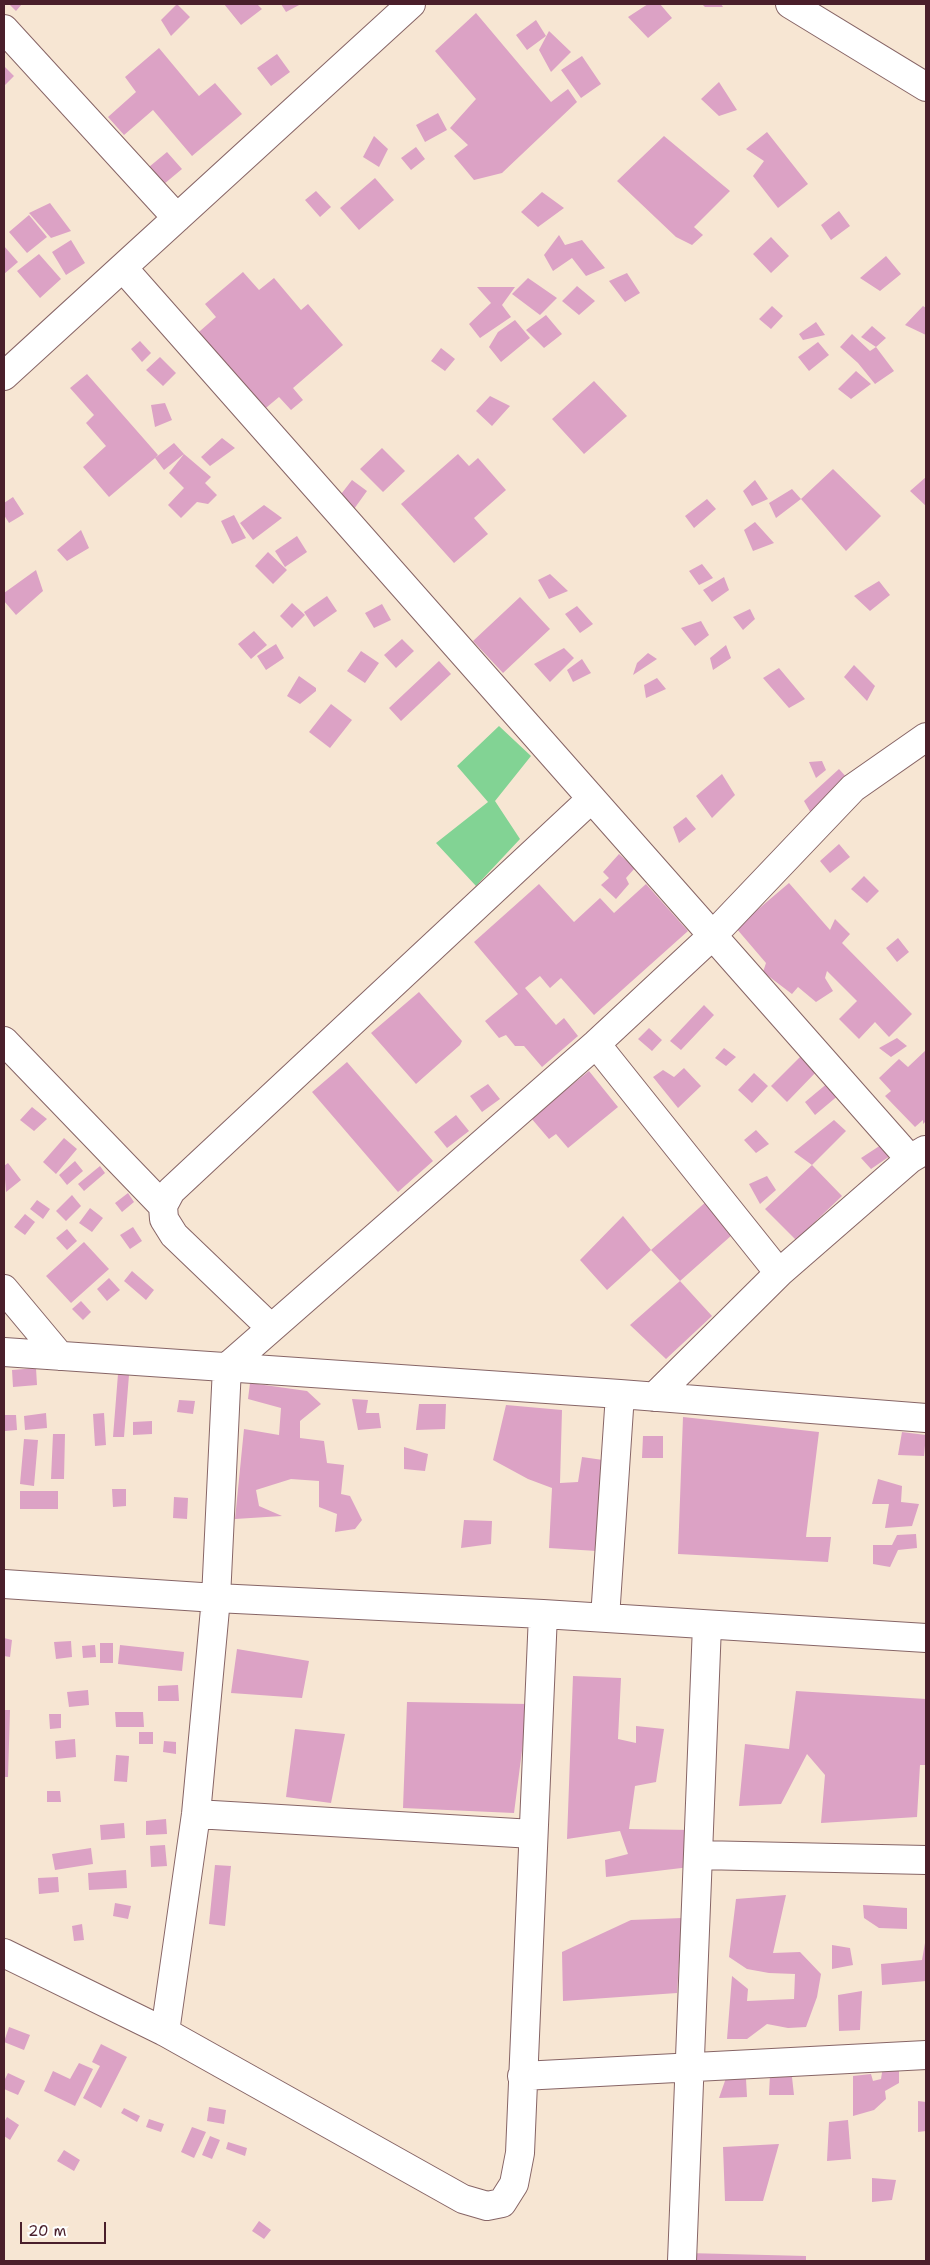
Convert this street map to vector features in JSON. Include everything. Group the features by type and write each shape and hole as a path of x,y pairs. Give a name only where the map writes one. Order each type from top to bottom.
{"street":[{"path":"4,376 411,4"},
{"path":"790,4 926,87"},
{"path":"4,29 177,218"},
{"path":"122,268 711,937 918,1154 779,1273 654,1397"},
{"path":"165,2032 196,1814 216,1598 227,1367 596,1044 711,937 853,788 926,737"},
{"path":"271,1328 174,1235 164,1219 163,1206 171,1191 590,800"},
{"path":"4,1041 163,1206"},
{"path":"596,1044 779,1273"},
{"path":"4,1289 60,1356"},
{"path":"4,1352 620,1394 926,1418"},
{"path":"605,1618 620,1394"},
{"path":"4,1584 216,1598 542,1614 926,1638"},
{"path":"4,1953 165,2032 462,2199 486,2206 502,2203 514,2184 520,2153 542,1614"},
{"path":"682,2261 707,1625"},
{"path":"196,1814 533,1834"},
{"path":"699,1855 926,1860"},
{"path":"522,2076 926,2055"}],"green space":[{"path":"499,726 531,756 495,801 520,839 476,886 436,843 488,802 457,766"}],"building":[{"path":"9,4 22,4 16,11"},
{"path":"177,4 190,17 171,36 161,20"},
{"path":"224,4 257,4 262,9 241,25"},
{"path":"281,4 301,4 286,12"},
{"path":"648,4 660,4 672,18 648,38 628,17"},
{"path":"702,4 721,4 723,7 705,7"},
{"path":"476,13 551,102 568,89 577,102 502,173 474,180 454,156 468,145 450,128 476,99 435,51"},
{"path":"536,20 546,36 527,50 516,35"},
{"path":"549,31 571,52 551,72 539,50"},
{"path":"159,48 199,96 215,83 242,114 192,156 153,110 124,135 108,117 136,92 125,77"},
{"path":"277,54 290,72 271,86 257,68"},
{"path":"582,56 601,84 581,98 561,70"},
{"path":"4,66 14,76 4,86"},
{"path":"719,82 737,110 719,116 701,99"},
{"path":"438,113 447,130 425,142 416,125"},
{"path":"767,132 808,184 778,208 753,176 764,161 746,149"},
{"path":"374,136 388,149 379,167 363,157"},
{"path":"664,136 730,191 694,227 703,235 692,245 676,237 617,181"},
{"path":"416,147 425,159 411,170 401,158"},
{"path":"167,152 182,169 164,184 149,167"},
{"path":"375,178 394,200 359,230 340,208"},
{"path":"316,191 331,207 320,217 305,200"},
{"path":"542,192 564,208 538,227 521,212"},
{"path":"50,203 71,231 51,238 29,213"},
{"path":"839,211 850,226 831,240 821,225"},
{"path":"29,215 47,237 27,253 9,232"},
{"path":"559,235 565,245 582,240 605,268 586,276 572,258 553,271 544,255"},
{"path":"771,237 789,256 771,273 753,254"},
{"path":"71,240 85,263 66,275 52,252"},
{"path":"4,246 18,262 4,274"},
{"path":"39,254 61,279 40,298 17,271"},
{"path":"886,256 901,274 880,291 860,278"},
{"path":"243,272 259,290 274,278 301,310 308,304 343,345 293,388 303,400 291,410 279,397 261,412 192,338 216,317 205,304"},
{"path":"627,273 640,293 625,302 609,281"},
{"path":"528,278 557,298 540,315 512,294"},
{"path":"577,286 595,301 579,315 562,301"},
{"path":"477,287 515,287 502,305 511,317 480,338 469,324 491,303"},
{"path":"772,306 783,316 771,329 759,319"},
{"path":"923,306 926,308 926,335 905,325"},
{"path":"546,315 562,334 544,348 526,330"},
{"path":"515,320 530,338 501,362 489,347 498,332"},
{"path":"816,322 825,335 803,340 799,334"},
{"path":"872,326 886,338 876,347 861,337"},
{"path":"852,334 870,351 876,347 894,371 875,384 858,363 840,347"},
{"path":"140,341 151,353 142,362 131,349"},
{"path":"818,342 829,355 809,371 798,357"},
{"path":"441,348 455,359 445,371 431,361"},
{"path":"160,357 176,373 163,386 146,370"},
{"path":"856,371 871,384 851,399 838,389"},
{"path":"87,374 158,455 109,497 83,467 106,446 86,423 94,415 70,388"},
{"path":"594,381 627,416 584,454 552,419"},
{"path":"490,396 510,406 492,426 476,411"},
{"path":"165,403 172,420 155,427 151,405"},
{"path":"222,438 235,448 210,466 201,457"},
{"path":"174,443 184,454 164,470 155,458"},
{"path":"382,448 405,471 383,492 360,469"},
{"path":"184,454 211,477 205,483 217,495 208,504 197,502 181,518 168,505 184,488 169,473"},
{"path":"458,454 469,466 478,458 506,490 474,518 488,534 454,563 401,504"},
{"path":"833,469 881,516 846,551 801,499"},
{"path":"926,477 926,506 910,491"},
{"path":"352,480 367,491 354,509 338,498"},
{"path":"755,480 768,499 752,506 743,491"},
{"path":"792,489 801,499 776,518 769,503"},
{"path":"13,497 24,514 9,523 4,515 4,503"},
{"path":"707,499 716,509 694,528 685,516"},
{"path":"264,505 282,518 253,540 240,523"},
{"path":"234,515 246,538 232,544 221,521"},
{"path":"755,522 774,543 753,551 744,530"},
{"path":"81,530 89,548 67,561 57,550"},
{"path":"297,536 307,552 285,567 275,551"},
{"path":"268,552 287,570 273,584 255,566"},
{"path":"702,564 713,578 699,585 689,571"},
{"path":"36,570 43,591 16,615 4,601 4,593"},
{"path":"550,574 568,591 549,599 538,580"},
{"path":"724,577 729,590 712,602 703,590"},
{"path":"879,581 890,595 870,611 854,596"},
{"path":"327,596 337,611 314,627 304,612"},
{"path":"520,597 550,629 503,673 473,641"},
{"path":"292,603 305,615 292,628 280,616"},
{"path":"382,604 391,620 374,628 365,613"},
{"path":"577,606 593,624 580,633 565,614"},
{"path":"750,609 755,619 743,630 733,617"},
{"path":"701,621 709,635 695,646 681,628"},
{"path":"254,631 267,645 251,659 238,644"},
{"path":"402,639 414,651 396,668 384,655"},
{"path":"276,644 284,658 266,670 257,656"},
{"path":"726,645 731,658 713,670 710,658"},
{"path":"564,648 574,658 550,682 534,664"},
{"path":"361,651 379,663 365,683 347,671"},
{"path":"648,653 657,659 633,675 637,663"},
{"path":"582,659 591,673 573,682 567,670"},
{"path":"439,661 451,674 401,721 389,708"},
{"path":"854,665 875,686 867,701 844,677"},
{"path":"779,668 805,699 789,708 763,678"},
{"path":"299,676 316,688 316,691 300,704 287,696"},
{"path":"657,678 666,689 646,698 644,685"},
{"path":"331,704 352,720 330,748 309,732"},
{"path":"822,761 826,770 816,778 809,762"},
{"path":"839,769 849,780 812,815 804,801"},
{"path":"722,774 735,795 712,818 696,796"},
{"path":"686,817 696,829 679,843 673,827"},
{"path":"839,844 850,857 830,873 820,861"},
{"path":"619,854 635,868 626,878 629,884 616,899 601,885 609,878 603,872"},
{"path":"864,876 879,891 867,903 851,889"},
{"path":"789,883 830,930 835,919 850,934 842,943 912,1014 889,1037 875,1022 859,1039 839,1019 857,1001 827,971 825,978 833,991 816,1002 798,987 792,994 763,972 766,963 736,928"},
{"path":"539,884 574,922 600,898 614,913 646,884 688,931 594,1015 561,978 550,988 540,976 525,988 556,1025 564,1018 578,1036 542,1067 524,1046 515,1046 506,1035 499,1038 485,1021 518,994 474,942"},
{"path":"898,938 909,952 897,962 886,948"},
{"path":"419,992 462,1041 460,1045 416,1084 371,1033"},
{"path":"704,1005 714,1015 681,1050 670,1041"},
{"path":"649,1028 662,1040 652,1051 638,1039"},
{"path":"897,1038 907,1046 891,1057 879,1048"},
{"path":"724,1048 736,1057 726,1066 715,1058"},
{"path":"926,1050 926,1121 923,1124 923,1120 915,1127 885,1096 891,1091 879,1078 899,1059 908,1067"},
{"path":"803,1054 818,1070 787,1102 771,1086"},
{"path":"347,1062 433,1161 398,1192 312,1092"},
{"path":"684,1068 701,1086 678,1108 653,1077 663,1070 674,1077"},
{"path":"589,1071 618,1107 568,1148 556,1134 549,1139 531,1118"},
{"path":"754,1073 768,1086 752,1103 738,1090"},
{"path":"829,1082 840,1094 815,1115 805,1102"},
{"path":"488,1084 500,1099 482,1112 470,1096"},
{"path":"32,1107 47,1119 34,1131 20,1120"},
{"path":"456,1115 469,1131 447,1148 434,1132"},
{"path":"834,1120 846,1131 812,1165 794,1152"},
{"path":"756,1130 769,1144 756,1153 744,1140"},
{"path":"64,1138 77,1149 56,1174 43,1162"},
{"path":"881,1145 890,1156 871,1169 861,1158"},
{"path":"75,1161 83,1171 67,1185 59,1175"},
{"path":"8,1163 21,1180 6,1192 4,1166"},
{"path":"812,1165 842,1196 796,1240 765,1209"},
{"path":"100,1166 105,1173 84,1191 78,1184"},
{"path":"767,1176 776,1190 760,1204 749,1184"},
{"path":"128,1193 134,1202 122,1212 115,1203"},
{"path":"72,1195 81,1206 66,1221 56,1211"},
{"path":"37,1200 50,1209 43,1219 30,1209"},
{"path":"707,1201 732,1235 680,1281 651,1250"},
{"path":"90,1208 103,1218 92,1232 79,1223"},
{"path":"25,1214 35,1222 25,1235 14,1227"},
{"path":"623,1216 651,1250 607,1290 580,1260"},
{"path":"133,1227 142,1241 130,1249 120,1235"},
{"path":"67,1229 77,1241 67,1250 56,1238"},
{"path":"84,1242 109,1269 71,1303 46,1276"},
{"path":"132,1271 154,1290 146,1300 124,1281"},
{"path":"109,1278 120,1290 107,1301 97,1289"},
{"path":"680,1281 712,1316 666,1359 630,1325"},
{"path":"81,1301 91,1312 83,1320 72,1309"},
{"path":"36,1368 37,1385 13,1387 12,1370"},
{"path":"118,1374 129,1375 124,1437 113,1437"},
{"path":"250,1383 307,1391 321,1404 300,1421 300,1438 324,1441 327,1463 344,1465 341,1494 350,1496 362,1520 355,1529 335,1532 337,1514 319,1507 319,1481 291,1479 256,1490 259,1506 282,1516 235,1519 244,1429 279,1435 281,1408 248,1399"},
{"path":"352,1399 368,1400 366,1413 379,1413 381,1428 358,1430"},
{"path":"179,1400 195,1401 193,1414 177,1412"},
{"path":"419,1404 446,1404 445,1429 416,1430"},
{"path":"506,1405 562,1410 560,1483 578,1482 582,1457 603,1460 597,1551 549,1548 552,1488 528,1479 493,1460"},
{"path":"46,1413 47,1428 25,1430 24,1416"},
{"path":"104,1413 106,1445 95,1446 93,1414"},
{"path":"4,1415 16,1415 17,1430 5,1431"},
{"path":"683,1417 819,1432 806,1537 831,1537 828,1562 678,1554"},
{"path":"152,1421 152,1434 133,1435 133,1422"},
{"path":"902,1432 926,1435 924,1456 898,1455"},
{"path":"53,1434 65,1434 64,1479 51,1479"},
{"path":"643,1436 663,1436 663,1458 642,1458"},
{"path":"24,1439 38,1440 34,1486 20,1484"},
{"path":"404,1447 428,1454 425,1471 404,1469"},
{"path":"878,1479 902,1486 901,1502 919,1504 912,1526 885,1528 889,1504 872,1504"},
{"path":"112,1489 126,1489 126,1506 113,1507"},
{"path":"20,1491 58,1491 58,1509 20,1509"},
{"path":"174,1497 188,1498 187,1519 173,1518"},
{"path":"464,1520 492,1521 491,1544 461,1548"},
{"path":"916,1534 917,1548 898,1550 890,1567 873,1564 873,1545 892,1545 897,1535"},
{"path":"4,1638 12,1640 10,1657 4,1656"},
{"path":"71,1641 72,1657 56,1659 54,1642"},
{"path":"100,1643 113,1643 113,1663 100,1663"},
{"path":"95,1645 96,1657 83,1658 82,1646"},
{"path":"120,1645 184,1652 182,1671 118,1664"},
{"path":"237,1649 309,1661 302,1698 231,1693"},
{"path":"573,1676 621,1678 618,1739 636,1743 636,1726 664,1729 656,1782 635,1786 629,1829 692,1830 690,1867 606,1877 605,1860 628,1854 620,1831 567,1839"},
{"path":"178,1685 179,1701 158,1701 158,1686"},
{"path":"88,1690 89,1705 69,1707 67,1692"},
{"path":"796,1691 926,1699 926,1765 920,1765 917,1817 821,1823 825,1775 807,1754 781,1804 739,1806 745,1744 789,1749"},
{"path":"407,1702 528,1704 514,1813 403,1808"},
{"path":"4,1710 10,1710 8,1777 4,1777"},
{"path":"115,1712 143,1712 144,1727 116,1727"},
{"path":"49,1714 61,1714 61,1728 50,1729"},
{"path":"295,1729 345,1734 331,1803 286,1797"},
{"path":"139,1732 153,1732 153,1744 139,1744"},
{"path":"75,1739 76,1757 56,1759 55,1741"},
{"path":"164,1741 176,1742 176,1754 163,1752"},
{"path":"116,1755 129,1756 127,1782 114,1781"},
{"path":"47,1791 60,1791 61,1802 47,1802"},
{"path":"166,1819 167,1834 146,1835 146,1821"},
{"path":"124,1823 125,1838 101,1840 100,1825"},
{"path":"165,1845 167,1866 151,1867 150,1846"},
{"path":"91,1848 93,1864 55,1870 52,1854"},
{"path":"215,1865 231,1866 225,1926 209,1924"},
{"path":"126,1870 127,1888 89,1890 88,1873"},
{"path":"58,1877 59,1892 39,1894 38,1878"},
{"path":"786,1895 773,1953 800,1952 821,1974 817,1997 806,2027 788,2028 767,2024 747,2039 727,2039 732,1976 748,1989 747,2001 794,1999 795,1974 769,1973 747,1969 729,1957 736,1899"},
{"path":"115,1903 131,1906 128,1919 113,1916"},
{"path":"863,1905 907,1908 907,1929 879,1928 864,1918"},
{"path":"682,1918 677,1993 563,2001 562,1952 631,1920"},
{"path":"82,1924 84,1940 74,1941 72,1926"},
{"path":"925,1943 926,1981 882,1985 881,1964 922,1960"},
{"path":"832,1945 850,1948 853,1965 832,1969"},
{"path":"862,1991 860,2030 839,2031 838,1995"},
{"path":"9,2027 30,2035 24,2050 4,2042"},
{"path":"101,2044 127,2057 101,2108 83,2098 100,2066 92,2062"},
{"path":"884,2060 899,2064 899,2083 885,2091 886,2099 874,2110 853,2116 853,2076 871,2074 873,2081 881,2079"},
{"path":"79,2063 93,2069 75,2106 44,2091 53,2071 70,2079"},
{"path":"8,2073 25,2081 18,2095 4,2089 4,2081"},
{"path":"770,2075 792,2077 794,2095 769,2095"},
{"path":"726,2078 746,2079 747,2097 719,2098"},
{"path":"918,2101 926,2102 926,2131 918,2132"},
{"path":"209,2107 226,2110 224,2124 207,2121"},
{"path":"124,2108 140,2116 137,2122 121,2113"},
{"path":"7,2117 19,2125 10,2140 4,2136 4,2122"},
{"path":"149,2119 164,2124 161,2132 146,2127"},
{"path":"848,2120 851,2159 827,2161 829,2122"},
{"path":"192,2127 206,2132 194,2158 181,2152"},
{"path":"210,2136 220,2140 212,2159 202,2155"},
{"path":"228,2142 247,2148 245,2156 226,2149"},
{"path":"779,2144 763,2201 725,2201 723,2147"},
{"path":"64,2150 80,2160 74,2171 57,2161"},
{"path":"872,2178 896,2180 892,2200 872,2202"},
{"path":"259,2221 271,2230 264,2239 252,2231"},
{"path":"687,2253 806,2256 806,2261 687,2261"}]}
